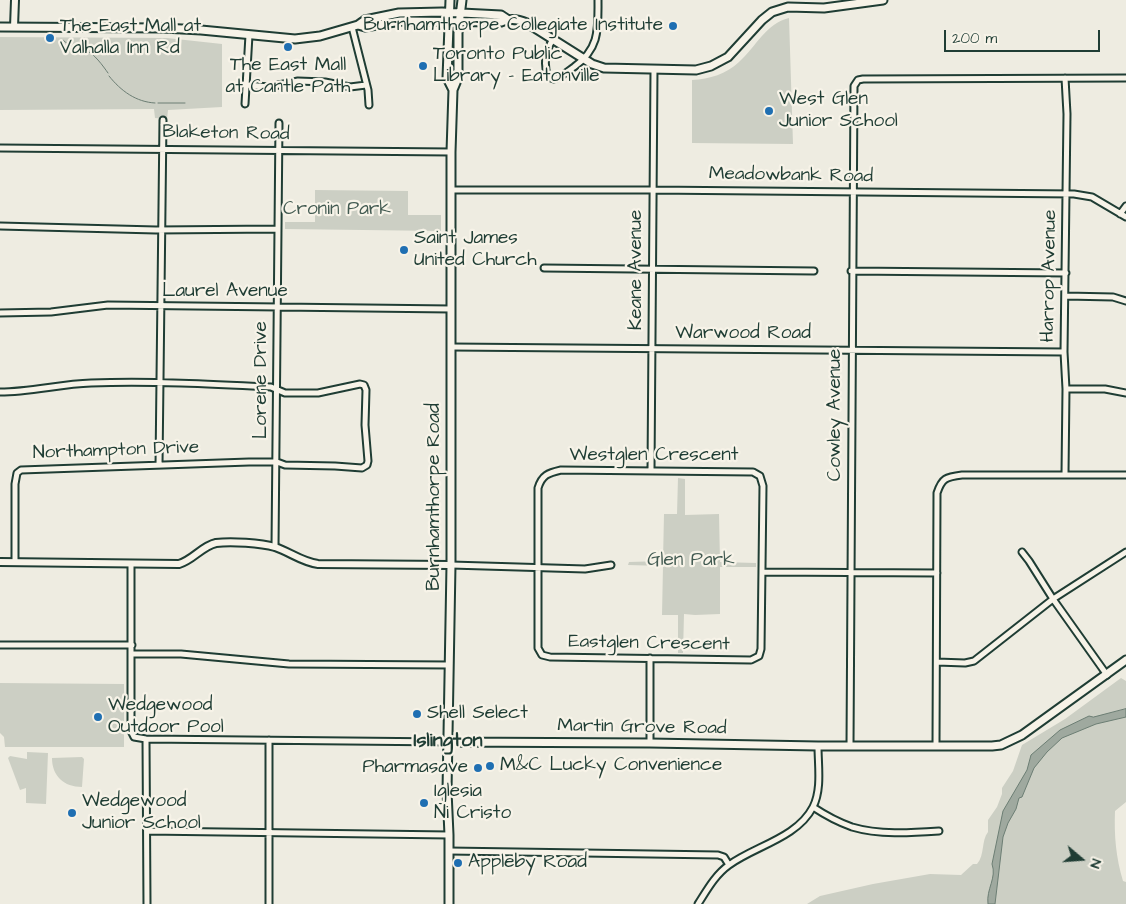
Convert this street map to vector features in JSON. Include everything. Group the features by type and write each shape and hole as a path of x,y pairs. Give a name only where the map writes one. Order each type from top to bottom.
{"main road":[{"name":"Burnhamthorpe Road","path":"450,0 448,78 453,90"},
{"name":"Burnhamthorpe Road","path":"449,904 448,742 452,347 451,152 453,90 458,78 458,33 462,0"},
{"path":"0,27 163,28 300,39 320,36 355,26 365,20 399,12 501,15 507,19 524,22 584,59 604,68 696,70 711,66 731,54 762,20 772,12 788,7 824,8 883,0"},
{"path":"355,26 365,27 401,21 449,23 501,22 507,19"},
{"name":"Martin Grove Road","path":"448,742 992,746 1012,740 1126,660"}],"street":[{"path":"14,27 15,0"},
{"path":"553,39 546,52 546,73 550,79 556,79 584,59 595,42 598,0"},
{"path":"355,26 369,95 369,105"},
{"path":"245,104 249,35"},
{"name":"Keane Avenue","path":"651,470 654,70"},
{"path":"1065,78 1126,78"},
{"name":"Cowley Avenue","path":"850,746 853,89 858,80 863,79 1065,78"},
{"name":"Harrop Avenue","path":"1065,78 1067,114 1064,352 1066,389 1065,474"},
{"path":"246,85 269,87 298,81 326,82 350,87 366,86"},
{"path":"160,465 162,120"},
{"name":"Lorene Drive","path":"275,547 277,462 277,150 279,123"},
{"name":"Blaketon Road","path":"0,148 451,152"},
{"name":"Meadowbank Road","path":"451,190 1066,194 1092,197 1126,217"},
{"path":"1120,214 1126,206"},
{"path":"0,226 161,230 277,230"},
{"path":"544,268 652,268 814,272"},
{"path":"851,271 1066,273"},
{"path":"1066,296 1113,297 1126,301"},
{"name":"Laurel Avenue","path":"0,313 51,312 108,305 451,309"},
{"name":"Warwood Road","path":"452,347 1064,352"},
{"path":"0,392 79,384 161,383 263,386 276,389"},
{"name":"Northampton Drive","path":"15,562 15,484 17,473 21,470 224,462 277,462 286,465 362,468 368,463 365,425 366,390 364,385 360,384 318,393 285,393 276,389"},
{"path":"1066,389 1105,389 1126,393"},
{"name":"Westglen Crescent","path":"537,567 538,488 541,477 548,473 561,470 753,472 760,476 763,486 762,572"},
{"path":"936,745 937,493 940,483 949,477 962,475 1126,475"},
{"path":"0,562 179,564 211,545 225,542 275,547 308,562 318,564 451,565 586,570 611,565"},
{"path":"1022,552 1107,675"},
{"path":"937,662 965,663 974,661 1053,599 1126,552"},
{"path":"131,564 132,654 181,654 288,664 449,665"},
{"name":"Eastglen Crescent","path":"537,567 538,648 542,655 548,657 751,660 758,656 761,649 762,572"},
{"path":"762,572 937,573"},
{"path":"0,645 132,645"},
{"name":"Martin Grove Road","path":"132,654 131,731 132,736 138,738 448,742"},
{"path":"650,658 650,743"},
{"path":"146,739 147,904"},
{"path":"269,740 269,904"},
{"path":"698,904 715,878 729,865 793,829 813,807 818,785 818,746"},
{"path":"813,807 831,818 853,827 904,833 938,831"},
{"path":"147,831 449,835"},
{"path":"449,851 718,855 724,857 729,865"}],"green space":[{"path":"789,18 793,144 692,143 692,80 711,77 729,70 745,56 768,30"},
{"path":"0,37 167,38 222,44 222,107 168,110 167,119 155,118 154,109 0,110"},
{"name":"Cronin Park","path":"315,190 408,191 408,215 441,215 441,231 285,229 285,222 315,222"},
{"name":"Glen Park","path":"678,478 685,479 685,515 719,514 720,562 756,563 756,567 720,567 720,614 684,614 683,653 678,653 678,615 662,615 663,566 628,565 629,562 663,561 664,514 677,514"},
{"path":"1121,678 1126,681 1126,802 1115,811 1115,829 1119,864 1123,881 1126,882 1126,904 807,904 820,896 873,884 930,874 961,875 973,864 977,864 988,832 988,820 997,807 1002,794 1002,788 1013,771 1022,745 1065,719"},
{"path":"0,683 124,684 124,747 5,747 4,737 0,733"},
{"path":"27,752 48,753 46,804 26,803 26,788 20,790 8,758 10,756 27,759"},
{"path":"82,757 84,759 82,787 70,785 60,779 54,770 52,758"}],"shaded area":[{"path":"1126,709 1126,717 1096,724 1062,738 1034,768 1003,837 995,904 988,904 988,893 993,874 992,864 1003,811 1027,770 1031,755 1060,730 1089,716 1093,717"}],"waterway":[{"path":"63,40 92,54 108,73"},
{"path":"109,76 129,95 155,103"},
{"path":"158,103 185,103"}],"place":[{"name":"Burnhamthorpe Collegiate Institute","path":"673,26"},
{"name":"The East Mall at Valhalla Inn Rd","path":"50,38"},
{"name":"The East Mall at Cantle Path","path":"288,47"},
{"name":"Toronto Public Library - Eatonville","path":"423,66"},
{"name":"West Glen Junior School","path":"769,111"},
{"name":"Saint James United Church","path":"404,250"},
{"name":"Shell Select","path":"417,714"},
{"name":"Wedgewood Outdoor Pool","path":"98,717"},
{"name":"M&C Lucky Convenience","path":"490,766"},
{"name":"Pharmasave","path":"478,768"},
{"name":"Iglesia Ni Cristo","path":"424,803"},
{"name":"Wedgewood Junior School","path":"72,813"},
{"name":"Appleby Road","path":"458,863"}],"district":[{"name":"Islington","path":"448,742"}]}
